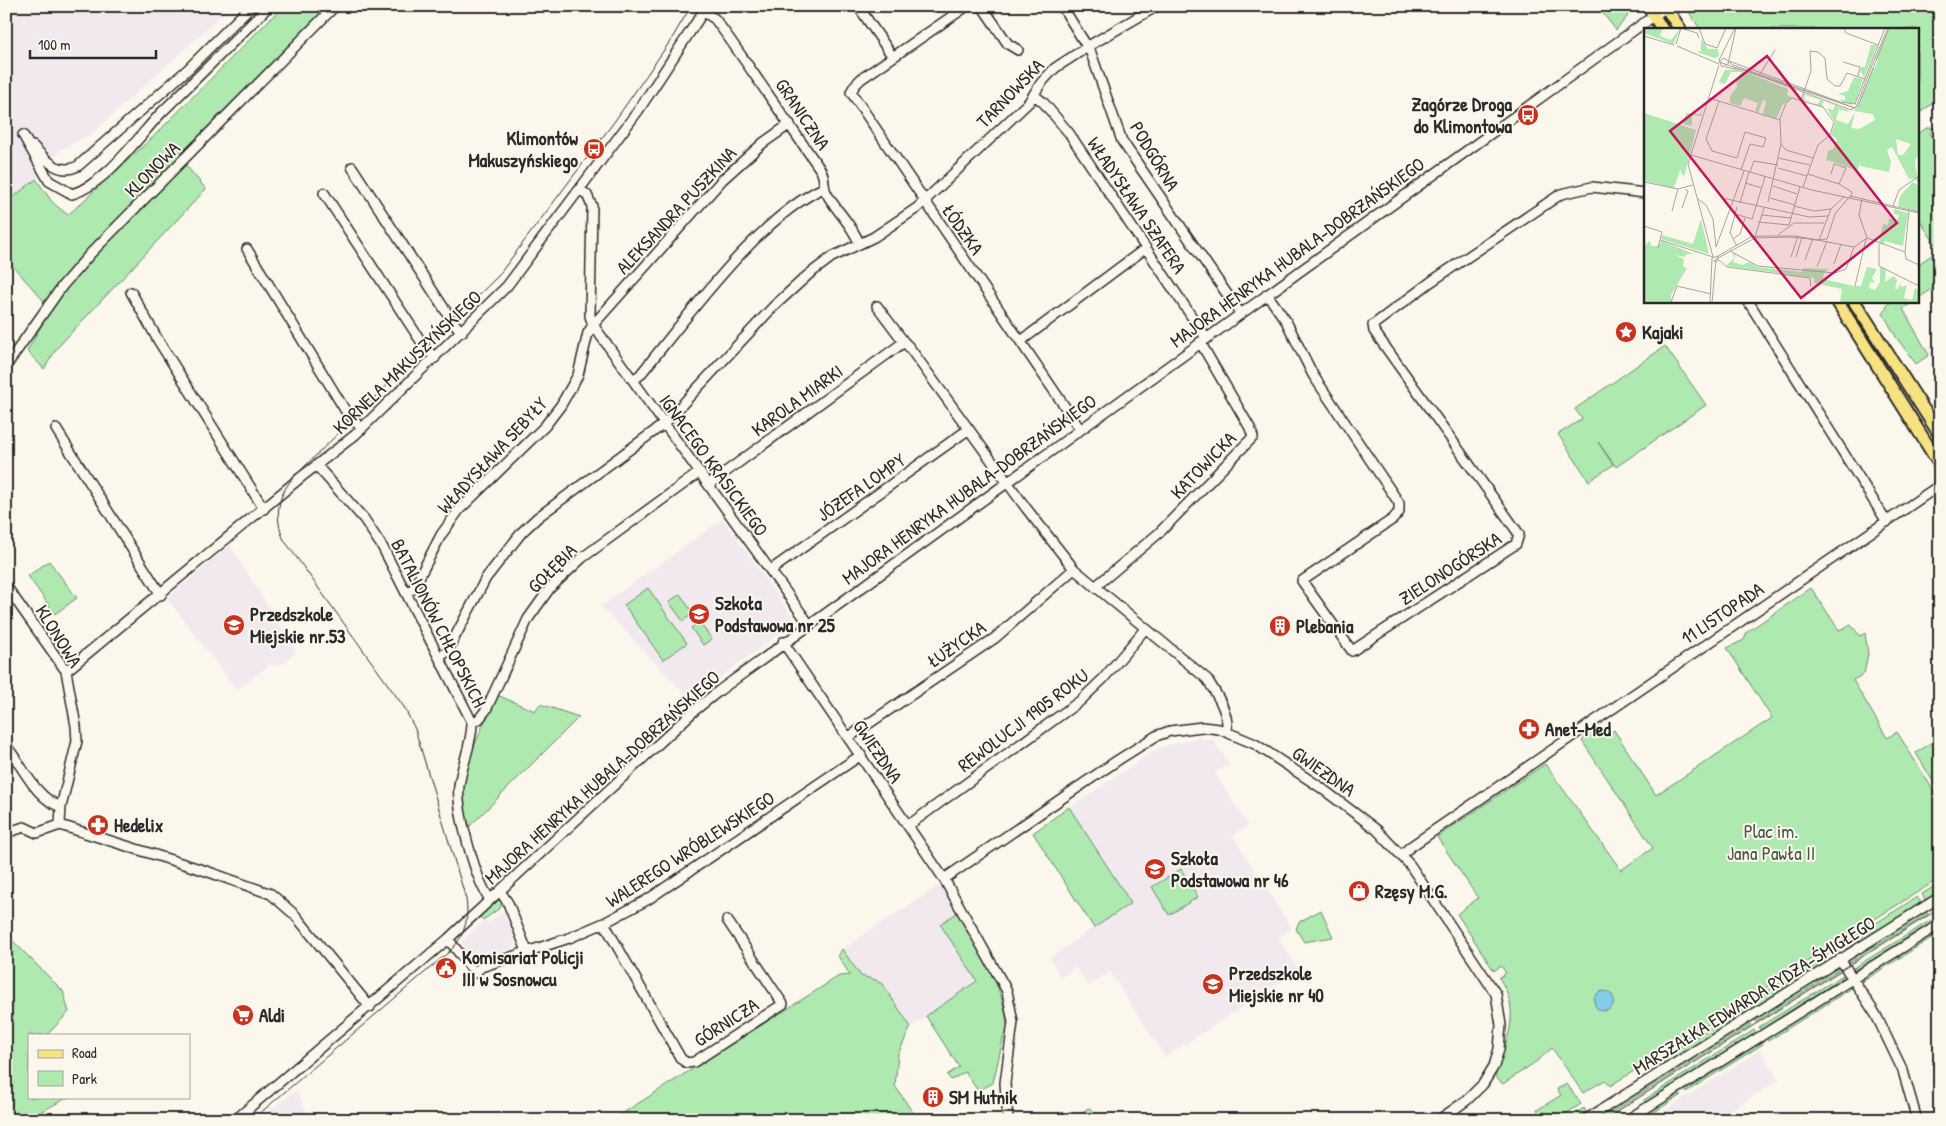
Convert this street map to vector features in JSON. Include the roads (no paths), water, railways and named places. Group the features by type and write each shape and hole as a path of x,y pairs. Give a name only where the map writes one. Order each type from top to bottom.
{"main road":[{"path":"1665,6 1679,28"},
{"path":"1650,11 1661,28"},
{"path":"1838,302 1940,465"},
{"path":"1855,302 1940,435"},
{"path":"1856,331 1868,324"}],"street":[{"path":"251,6 187,70 78,166 68,168 52,166 23,135 49,181 72,194 91,186 268,6"},
{"name":"KLONOWA","path":"6,366 63,285 91,253 335,6"},
{"path":"858,6 893,56"},
{"name":"ŁÓDZKA","path":"967,6 861,79 851,92 1080,429"},
{"path":"982,6 1008,44 1018,50"},
{"name":"PODGÓRNA","path":"1062,6 1088,46 1122,141 1240,314"},
{"name":"TARNOWSKA","path":"439,657 447,652 486,578 522,532 538,517 664,424 773,307 820,265 890,227 924,201 1034,95 1051,72 1088,46 1157,6"},
{"name":"MAJORA HENRYKA HUBALA-DOBRZAŃSKIEGO","path":"235,1120 448,939 695,710 783,642 1268,294 1650,11 1665,6"},
{"name":"GRANICZNA","path":"705,9 716,19 824,175 824,188 853,229 859,243"},
{"name":"KORNELA MAKUSZYŃSKIEGO","path":"66,672 362,429 507,286 638,111 705,9"},
{"name":"WŁADYSŁAWA SZAFERA","path":"1034,95 1043,102 1069,133 1146,248 1203,340"},
{"name":"ALEKSANDRA PUSZKINA","path":"593,325 722,180 763,143 790,124"},
{"path":"352,167 453,322 462,332"},
{"name":"ZIELONOGÓRSKA","path":"1268,294 1286,321 1314,375 1399,503 1399,512 1393,519 1302,581 1352,652 1516,544 1519,534 1374,331 1372,325 1440,276 1561,194 1592,187 1644,193"},
{"path":"633,380 640,375 743,252 780,218 824,188"},
{"name":"WŁADYSŁAWA SEBYŁY","path":"407,592 413,589 442,535 459,510 545,426 558,410 578,375 588,333 593,325 590,316 592,206 591,200 580,189"},
{"path":"324,193 421,342 435,358"},
{"path":"1021,341 1146,248"},
{"path":"247,249 345,410 362,429"},
{"path":"131,292 158,340 264,509"},
{"path":"1749,302 1887,522"},
{"path":"877,306 904,342 910,347 1007,482 1074,569 1207,680 1221,704 1226,717 1227,732"},
{"name":"IGNACEGO KRASICKIEGO","path":"593,325 809,624"},
{"name":"KATOWICKA","path":"1096,587 1159,533 1253,437 1203,340"},
{"name":"KAROLA MIARKI","path":"708,484 904,342"},
{"path":"56,429 161,595"},
{"name":"JÓZEFA LOMPY","path":"771,570 969,429"},
{"name":"BATALIONÓW CHŁOPSKICH","path":"317,466 364,519 389,557 472,722 472,739 459,784 459,801 482,887 490,900"},
{"name":"GOŁĘBIA","path":"472,722 479,720 486,710 528,619 550,588 582,558 700,472"},
{"name":"11 LISTOPADA","path":"1401,856 1410,847 1940,485"},
{"name":"ŁUŻYCKA","path":"849,737 995,638 1074,569"},
{"name":"KLONOWA","path":"6,586 66,672 77,742 61,807 60,825"},
{"name":"REWOLUCJI 1905 ROKU","path":"909,825 1080,701 1103,680 1145,628"},
{"name":"GWIEZDNA","path":"783,642 944,879 1007,991 1013,1022 1005,1083 1008,1120"},
{"name":"GWIEZDNA","path":"944,879 1150,739 1170,731 1202,727 1227,732 1265,750 1320,787 1378,830 1434,898 1491,986 1497,1000 1501,1025 1499,1049 1494,1066 1483,1084 1467,1100 1438,1120"},
{"path":"6,746 18,760 41,796 61,807"},
{"name":"WALEREGO WRÓBLEWSKIEGO","path":"448,939 475,973 482,967 604,923 647,900 861,755"},
{"path":"6,833 24,827 37,833 60,825 272,894 295,914 370,1007"},
{"path":"500,891 506,900 527,951"},
{"name":"MARSZAŁKA EDWARDA RYDZA-ŚMIGŁEGO","path":"1585,1120 1940,897"},
{"name":"GÓRNICZA","path":"604,923 681,1059 687,1063 694,1062 783,1004 727,920"},
{"name":"MARSZAŁKA EDWARDA RYDZA-ŚMIGŁEGO","path":"1627,1120 1940,924"},
{"path":"1840,960 1876,1015 1903,1071 1917,1120"}],"water":[{"path":"1604,991 1611,994 1614,1001 1611,1008 1604,1011 1597,1008 1594,1001 1597,994"}],"tram line":[{"path":"252,1120 450,951 465,927 467,913 466,899 415,729 404,707 284,540 278,515 284,491 294,477 498,276 614,122 671,40 691,6"},
{"path":"1603,1120 1940,908"}],"place":[{"name":"Zagórze Droga do Klimontowa","path":"1528,115"},
{"name":"Klimontów Makuszyńskiego","path":"594,149"},
{"name":"Kajaki","path":"1626,332"},
{"name":"Szkoła Podstawowa nr 25","path":"699,614"},
{"name":"Przedszkole Miejskie nr.53","path":"234,625"},
{"name":"Plebania","path":"1280,626"},
{"name":"Anet-Med","path":"1529,729"},
{"name":"Hedelix","path":"98,825"},
{"name":"Szkoła Podstawowa nr 46","path":"1155,869"},
{"name":"Rzęsy M.G.","path":"1359,891"},
{"name":"Komisariat Policji III w Sosnowcu","path":"446,968"},
{"name":"Przedszkole Miejskie nr 40","path":"1213,984"},
{"name":"Aldi","path":"243,1015"},
{"name":"SM Hutnik","path":"933,1097"}],"park label":[{"name":"Plac im. Jana Pawła II","path":"1771,842"}]}
